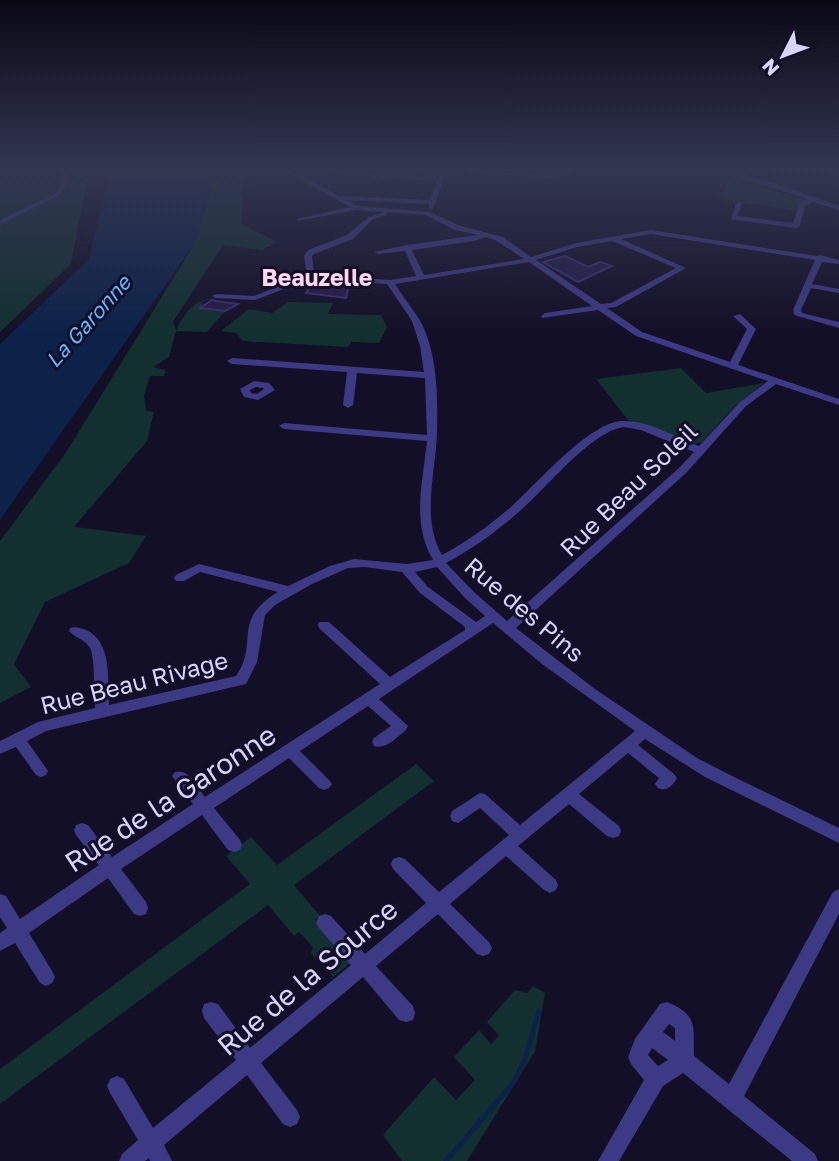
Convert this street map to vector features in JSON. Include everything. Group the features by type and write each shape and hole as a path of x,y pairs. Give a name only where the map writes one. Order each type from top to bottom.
{"street":[{"path":"315,275 308,256 311,252 350,237 363,225"},
{"path":"452,225 508,243 598,308 652,339 836,397"},
{"path":"216,296 246,300 301,281 301,276 390,282 421,278 531,260 576,245 612,238 661,232 839,260"},
{"path":"378,252 474,239 486,234"},
{"path":"545,316 613,305 682,268 612,238"},
{"path":"407,247 421,278"},
{"path":"820,257 796,310 798,315 808,319 839,325"},
{"name":"Rue des Pins","path":"390,282 421,332 429,362 432,438 424,507 430,547 438,563 452,580 509,628 693,763 839,835"},
{"path":"807,285 839,291"},
{"path":"796,310 839,318"},
{"path":"733,366 752,329 737,316"},
{"path":"232,361 352,372 428,375"},
{"path":"268,386 283,366"},
{"path":"348,405 352,372"},
{"name":"Rue Beau Soleil","path":"509,628 683,470 743,404 776,379"},
{"path":"407,570 438,563 502,521 572,455 614,426 634,425 699,450"},
{"path":"284,426 432,438"},
{"name":"Rue Beau Rivage","path":"0,748 43,726 222,687 241,680 250,670 256,620 261,612 292,591 338,566 354,563 407,570"},
{"path":"180,578 199,568 292,591"},
{"name":"Rue des Pins","path":"407,570 424,590 471,625 471,631"},
{"name":"Rue de la Garonne","path":"0,943 110,867 495,616"},
{"path":"324,625 389,684"},
{"path":"75,631 87,636 98,648 102,712"},
{"path":"369,698 401,726 379,742"},
{"name":"Rue de la Source","path":"129,1161 156,1152 249,1062 646,730"},
{"name":"Rue Beau Rivage","path":"18,739 41,771"},
{"path":"628,745 669,778 663,784"},
{"path":"290,750 324,784"},
{"path":"180,776 234,845"},
{"path":"568,794 613,831"},
{"path":"458,816 480,799 550,885"},
{"path":"82,830 140,908"},
{"path":"399,863 483,948"},
{"path":"732,1099 839,897"},
{"path":"0,902 46,977"},
{"path":"325,922 406,1013"},
{"path":"211,1011 290,1117"},
{"path":"656,1079 638,1057 650,1034 667,1012 684,1023 684,1061"},
{"path":"650,1034 808,1161"},
{"path":"608,1161 656,1079 684,1061"},
{"path":"117,1086 156,1152"}],"green space":[{"path":"0,225 79,225 71,264 0,332"},
{"path":"200,225 244,225 277,242 262,250 223,245 173,322 176,330 192,307 203,300 218,298 203,301 201,308 230,311 225,311 207,332 176,331 169,357 153,367 166,370 164,376 150,376 144,395 146,411 154,412 147,441 74,527 146,536 129,563 45,602 14,664 31,687 0,703 0,541 67,451 195,243"},
{"path":"288,302 333,303 328,314 381,315 387,327 379,343 351,342 348,347 243,341 236,333 221,331 249,309 272,313"},
{"path":"681,368 706,393 764,383 735,406 702,442 694,444 628,420 596,379"},
{"path":"416,764 434,781 294,885 320,916 315,920 354,960 333,977 311,953 313,947 299,932 294,936 268,905 0,1104 0,1069 250,884 226,856 251,837 277,865"},
{"path":"533,986 545,993 535,1051 467,1161 402,1161 383,1135 434,1077 456,1100 475,1080 454,1057 479,1030 491,1044 499,1036 487,1022 515,990 527,993"}],"water":[{"name":"La Garonne","path":"97,225 200,225 195,243 0,520 0,344 89,259"}],"building":[{"path":"565,256 588,267 600,262 612,266 578,282 543,262"},
{"path":"312,284 349,284 346,298 306,293"},
{"path":"212,300 238,304 225,311 200,308"}],"waterway":[{"path":"446,1161 514,1082 525,1059 539,1011"}],"district":[{"name":"Beauzelle","path":"317,277"}]}
